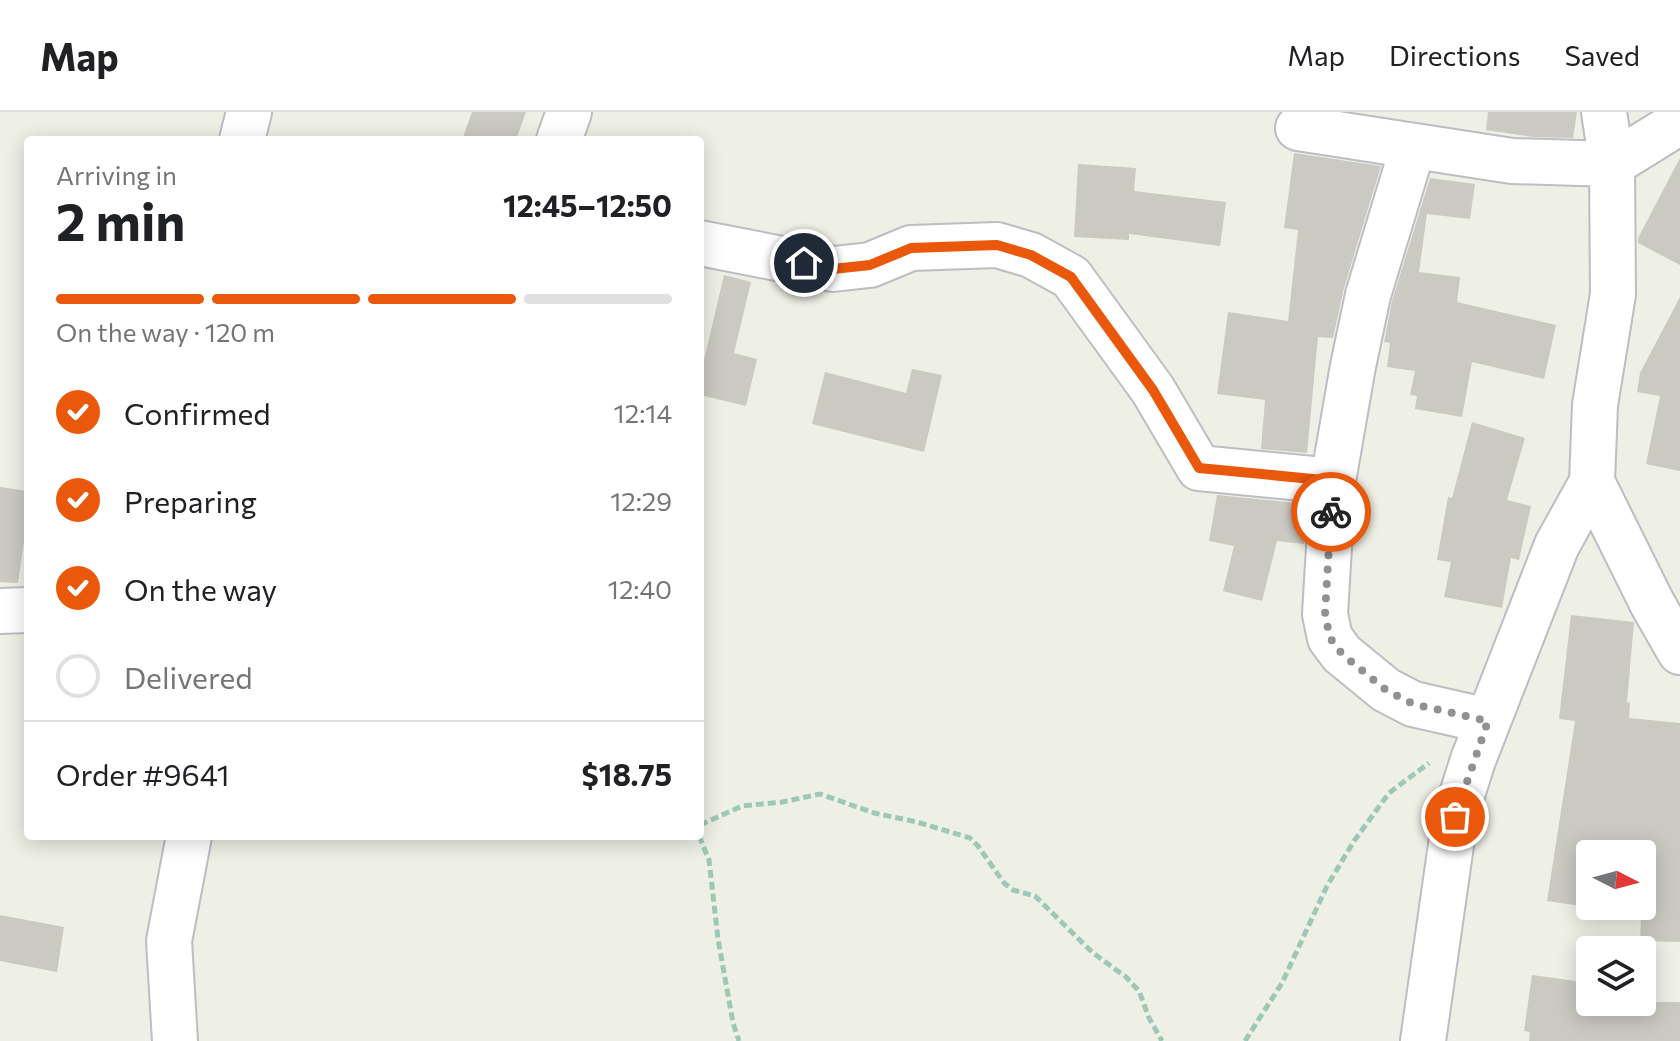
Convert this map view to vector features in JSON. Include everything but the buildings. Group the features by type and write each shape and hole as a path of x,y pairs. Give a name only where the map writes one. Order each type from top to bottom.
{"street":[{"path":"243,136 249,112"},
{"path":"560,136 569,112"},
{"path":"1423,1041 1455,817 1488,721 1557,545 1592,482 1595,405 1613,294 1612,164 1604,112"},
{"path":"1298,128 1512,161 1612,164 1680,122"},
{"path":"1413,147 1368,295 1333,481 1325,614 1330,638 1342,654 1386,690 1413,704 1488,721"},
{"path":"704,244 833,269 870,265 911,248 997,245 1031,255 1071,277 1153,390 1199,468 1333,481"},
{"path":"1592,482 1680,652"},
{"path":"0,611 24,610"},
{"path":"175,1041 169,941 188,840"}],"path":[{"path":"1245,1041 1282,983 1327,886 1375,809 1401,783 1438,756"},
{"path":"704,823 742,806 820,794 874,813 970,838 1004,883 1013,890 1035,896 1093,953 1126,977 1139,991 1162,1041"},
{"path":"701,840 709,860 718,939 739,1041"}],"way so far":[{"path":"1331,512 1325,614 1330,638 1342,654 1386,690 1413,704 1488,721 1455,817"}],"route":[{"path":"804,263 833,269 870,265 911,248 997,245 1031,255 1071,277 1153,390 1199,468 1333,481 1331,512"}]}
